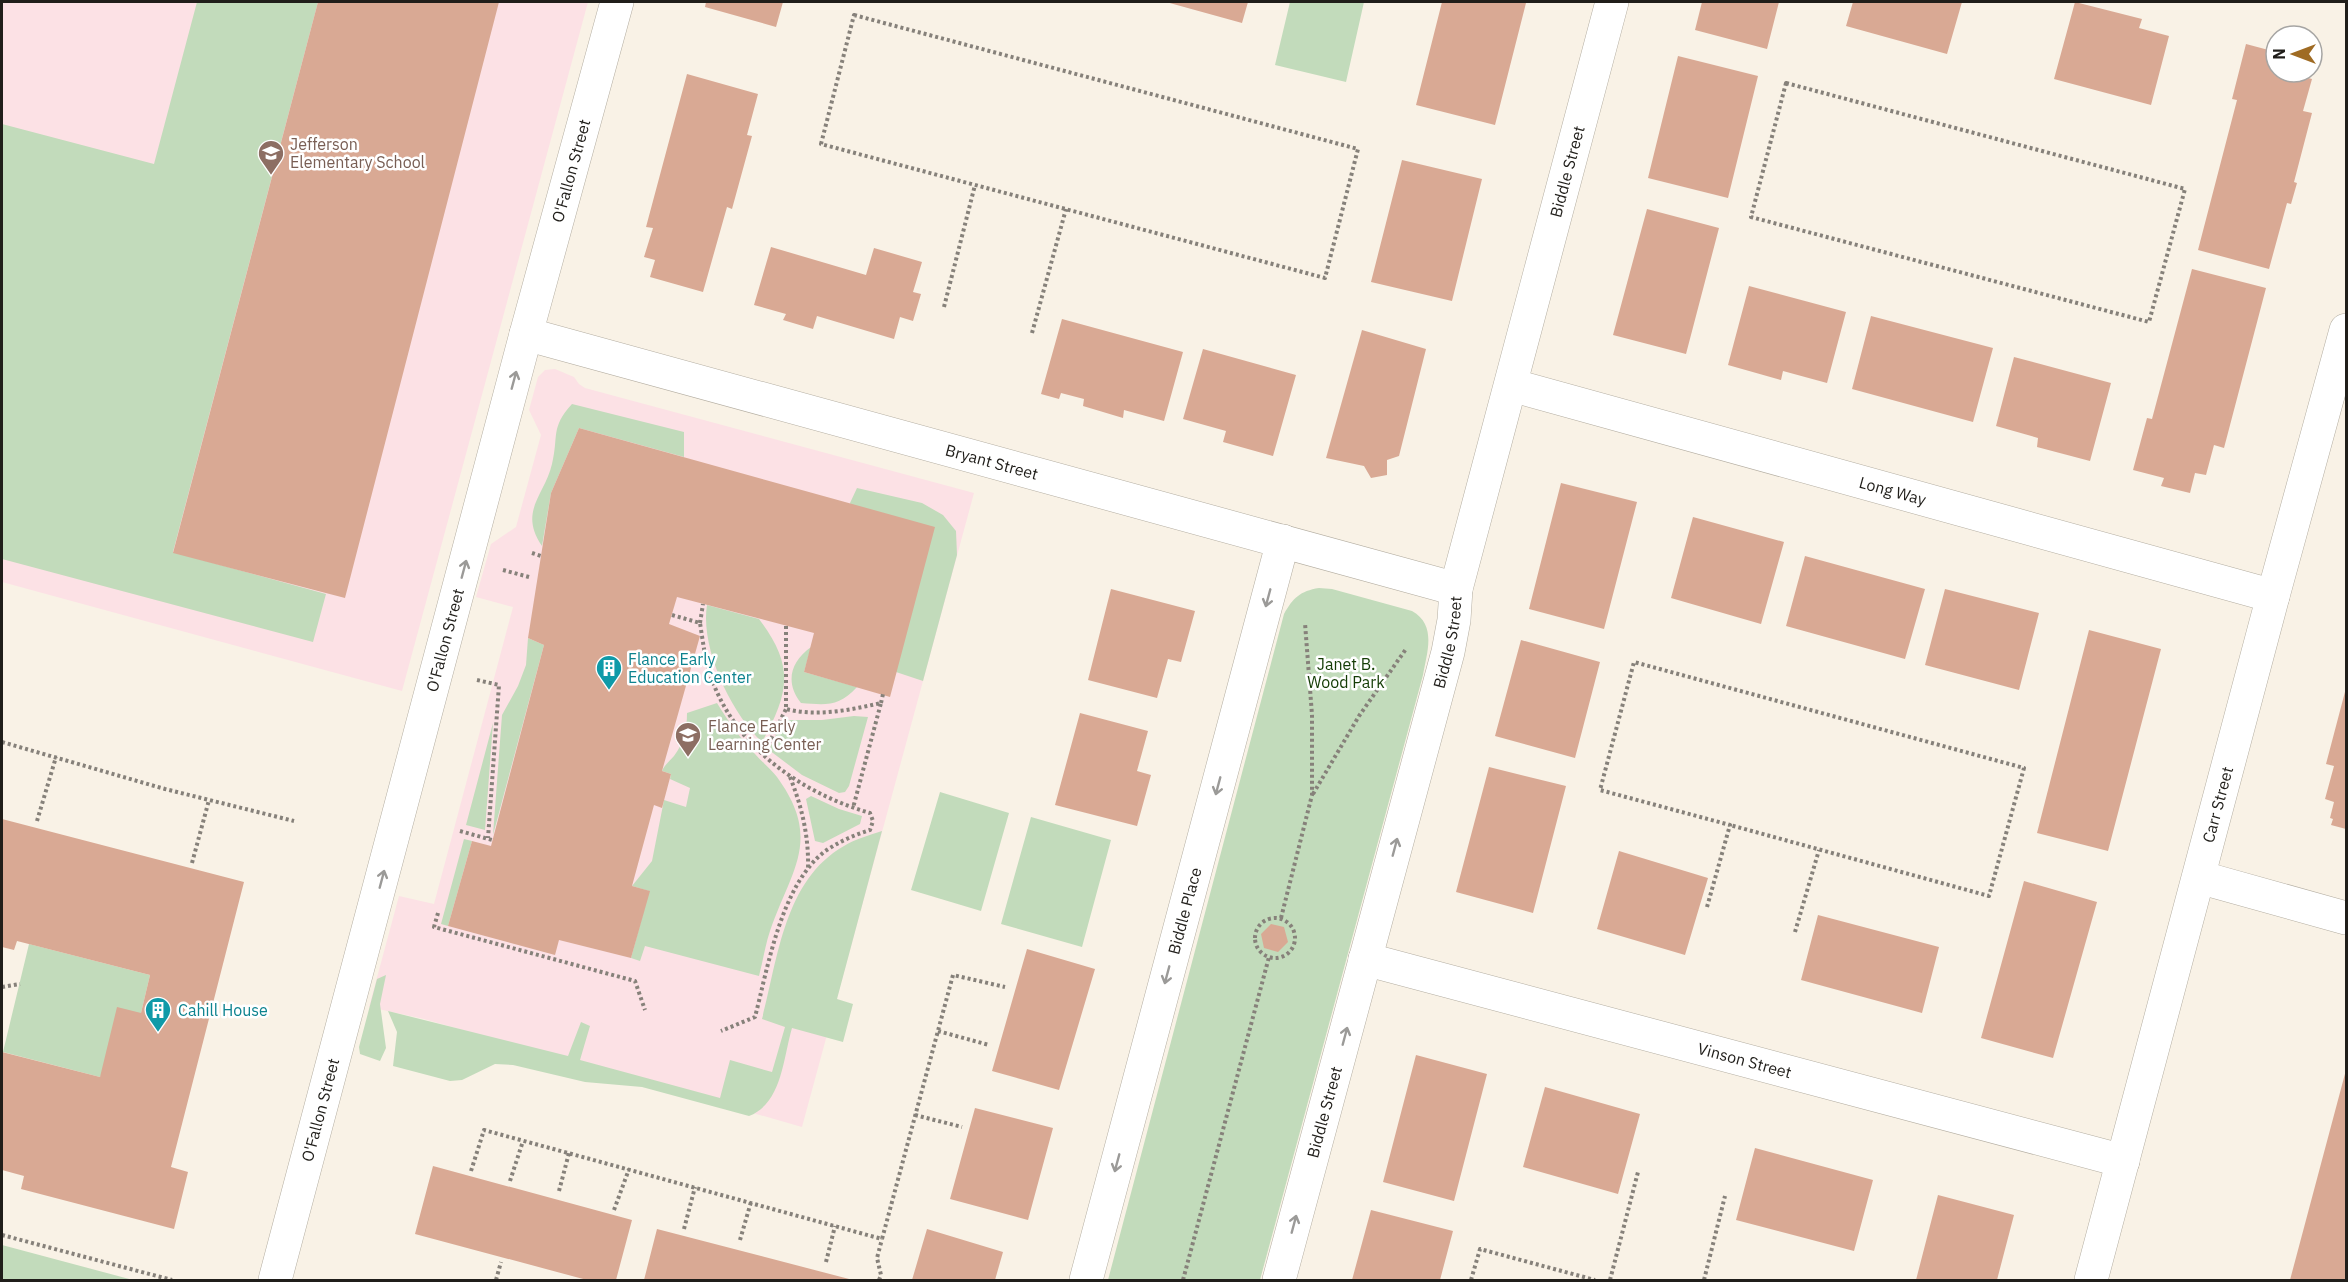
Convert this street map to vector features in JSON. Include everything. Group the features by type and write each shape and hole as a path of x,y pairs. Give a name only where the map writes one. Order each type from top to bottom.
{"street":[{"name":"O'Fallon Street","path":"275,1281 526,334 617,2"},
{"name":"Biddle Street","path":"1279,1281 1448,652 1454,620 1456,589 1612,2"},
{"name":"Carr Street","path":"2091,1281 2346,330"},
{"name":"Bryant Street","path":"526,334 1456,589"},
{"name":"Long Way","path":"1511,385 2273,596"},
{"name":"Biddle Place","path":"1086,1281 1283,541"},
{"path":"2199,877 2346,918"},
{"name":"Vinson Street","path":"1365,959 2123,1161"}],"path":[{"path":"854,15 1358,149 1324,278 1066,209 821,144 854,15"},
{"path":"1786,83 2185,189 2149,322 1751,217 1786,83"},
{"path":"944,307 975,184"},
{"path":"1032,333 1066,209"},
{"path":"532,553 541,556"},
{"path":"703,604 700,623 706,661 721,699 748,740 789,776 811,790 870,813 873,821 870,830 846,839 823,853 808,870 793,891 782,921 755,1017 721,1031"},
{"path":"672,615 700,623"},
{"path":"1281,918 1312,795 1312,715 1305,620"},
{"path":"763,755 786,709 786,626"},
{"path":"1312,795 1359,716 1407,646"},
{"path":"1634,662 2025,768 1989,896 1730,825 1600,790 1634,662"},
{"path":"460,831 490,839 499,686 493,684"},
{"path":"853,808 883,694"},
{"path":"786,709 803,713 823,713 881,703"},
{"path":"2,742 209,800 294,821"},
{"path":"37,821 56,757"},
{"path":"789,776 804,821 808,846 808,870"},
{"path":"192,863 209,800"},
{"path":"1707,907 1730,825"},
{"path":"1796,932 1819,850"},
{"path":"438,913 434,927 635,981 645,1010"},
{"path":"1281,918 1292,927 1294,943 1284,956 1269,957 1258,949 1255,933 1266,919 1281,918"},
{"path":"1183,1281 1269,957"},
{"path":"879,1281 881,1275 877,1258 953,975 1005,987"},
{"path":"2,987 20,984"},
{"path":"938,1031 989,1045"},
{"path":"915,1115 963,1127"},
{"path":"471,1171 484,1130 882,1239"},
{"path":"510,1181 523,1141"},
{"path":"559,1191 569,1153"},
{"path":"614,1210 629,1169"},
{"path":"1610,1281 1638,1172"},
{"path":"684,1228 695,1187"},
{"path":"1704,1281 1725,1197"},
{"path":"740,1240 751,1202"},
{"path":"826,1262 836,1226"},
{"path":"2,1235 172,1281"},
{"path":"1471,1281 1479,1249 1595,1281"},
{"path":"496,1281 501,1262"}],"shaded area":[{"name":"Jefferson Elementary School","path":"2,2 588,2 402,691 2,582"},
{"name":"Flance Early Learning Center","path":"555,369 574,377 585,388 974,493 802,1127 424,1019 369,1007 399,896 434,904 513,607 476,597 491,544 516,527 541,435 529,410 538,377 545,370"}],"green space":[{"path":"197,2 318,2 173,552 326,594 313,642 2,559 2,124 154,164"},
{"path":"1290,2 1364,2 1346,82 1275,65"},
{"path":"572,404 684,432 684,457 579,428 551,493 542,546 532,523 533,513 549,475 558,426"},
{"path":"857,488 922,503 943,515 956,531 957,555 923,681 896,672 850,503"},
{"name":"Janet B. Wood Park","path":"1319,588 1332,589 1412,611 1425,624 1428,631 1428,648 1423,675 1260,1280 1108,1280 1284,614 1298,596"},
{"path":"707,605 759,619 778,651 783,666 782,694 778,709 762,742 739,714 720,679 708,640"},
{"path":"528,638 544,645 493,835 502,715 518,686 526,665"},
{"path":"811,647 804,672 857,687 850,694 832,703 801,703 793,688 792,673 798,659"},
{"path":"717,703 744,742 777,777 791,799 801,837 794,872 770,931 759,976 645,946 640,961 631,958 649,891 632,886 652,861 664,800 686,807 690,788 670,779 671,774 662,771 683,741 687,713"},
{"path":"854,716 868,717 849,786 845,792 839,793 802,775 769,750 780,726 786,720 822,720"},
{"path":"493,723 485,830 466,825"},
{"path":"940,792 1009,813 981,911 911,890"},
{"path":"811,796 839,809 862,816 860,824 823,843 815,841 806,799"},
{"path":"1031,817 1111,840 1082,947 1001,924"},
{"path":"882,831 837,999 853,1004 843,1042 792,1028 775,1091 760,1110 749,1116 642,1087 585,1082 513,1065 495,1064 462,1080 450,1081 393,1066 397,1032 388,1011 568,1056 581,1022 590,1026 580,1060 720,1098 730,1060 772,1072 785,1027 762,1019 786,923 808,879 824,861 844,846"},
{"path":"464,839 472,841 448,926 441,924"},
{"path":"29,944 150,975 141,1013 100,1077 3,1052"},
{"path":"386,975 380,1004 386,1048 380,1061 360,1054 359,1047 377,979"},
{"path":"2,1245 133,1280 2,1280"}],"building":[{"name":"Jefferson Elementary School","path":"318,2 499,2 345,598 173,553"},
{"path":"706,2 783,2 776,27 705,7"},
{"path":"1166,2 1248,2 1242,23"},
{"path":"1442,2 1526,3 1495,125 1416,105"},
{"path":"1702,2 1779,2 1767,49 1695,30"},
{"path":"1853,2 1962,2 1947,54 1846,26"},
{"path":"2075,2 2142,19 2139,28 2169,36 2151,105 2054,79"},
{"path":"2246,44 2264,49 2264,84 2311,84 2303,111 2312,113 2294,182 2297,183 2291,204 2287,203 2269,269 2198,250 2237,100 2232,99"},
{"path":"1678,56 1758,76 1728,198 1648,178"},
{"path":"687,74 758,94 747,135 752,136 732,209 727,207 703,292 650,277 655,260 644,257 653,228 646,227"},
{"path":"1402,160 1482,179 1452,301 1371,282"},
{"path":"1647,209 1719,228 1686,354 1613,335"},
{"path":"771,247 866,275 874,248 922,262 913,292 921,294 913,321 900,317 894,339 817,316 813,329 783,320 786,314 754,305"},
{"path":"2192,269 2266,288 2224,448 2214,445 2206,475 2195,473 2190,493 2161,486 2164,478 2133,470 2147,418 2152,419"},
{"path":"1749,286 1846,312 1827,383 1783,371 1781,380 1728,365"},
{"path":"1871,316 1993,348 1973,422 1852,389"},
{"path":"1062,319 1183,352 1164,421 1124,410 1123,418 1083,406 1084,399 1061,393 1059,399 1041,394"},
{"path":"1362,330 1426,349 1399,456 1387,460 1387,475 1371,478 1364,466 1326,458"},
{"path":"1203,349 1296,375 1273,456 1223,442 1226,431 1183,419"},
{"path":"2014,357 2111,383 2090,461 2037,447 2038,438 1996,426"},
{"name":"Flance Early Education Center","path":"579,428 935,527 890,697 804,672 814,633 677,597 669,624 700,636 662,771 671,774 662,808 654,805 632,886 650,891 631,958 559,940 555,955 448,926 472,841 491,846 544,645 528,638 551,493"},
{"path":"1561,483 1637,502 1604,629 1529,609"},
{"path":"1693,517 1784,542 1761,624 1671,598"},
{"path":"1805,556 1925,589 1905,659 1786,626"},
{"path":"1111,589 1195,611 1181,662 1168,659 1157,698 1088,680"},
{"path":"1945,589 2039,613 2019,690 1925,665"},
{"path":"2089,630 2161,649 2108,851 2037,833"},
{"path":"1521,640 1600,662 1575,758 1495,736"},
{"path":"2346,688 2346,829 2331,825 2333,819 2330,818 2334,802 2325,799 2334,766 2326,764"},
{"path":"1080,713 1148,731 1137,771 1151,775 1137,826 1055,805"},
{"path":"1489,767 1566,786 1533,913 1456,892"},
{"name":"Cahill House","path":"2,819 244,882 171,1167 188,1172 174,1229 21,1189 24,1176 2,1170 2,1052 100,1077 117,1007 141,1013 150,975 17,941 14,950 2,947"},
{"path":"1619,851 1708,878 1685,955 1597,929"},
{"path":"2024,881 2097,902 2053,1058 1981,1038"},
{"path":"1818,915 1939,947 1922,1013 1801,980"},
{"path":"1271,924 1284,927 1288,942 1278,952 1264,948 1261,934"},
{"path":"1027,949 1095,969 1059,1090 992,1071"},
{"path":"1416,1055 1487,1074 1454,1201 1383,1182"},
{"path":"2346,1070 2346,1280 2290,1280"},
{"path":"1545,1087 1640,1114 1618,1194 1523,1167"},
{"path":"975,1108 1053,1128 1028,1220 950,1199"},
{"path":"1755,1148 1873,1180 1854,1251 1736,1220"},
{"path":"433,1166 632,1220 616,1280 587,1280 415,1234"},
{"path":"1938,1195 2014,1215 1997,1280 1916,1280"},
{"path":"1371,1210 1453,1231 1440,1280 1352,1280"},
{"path":"657,1229 853,1280 644,1280"},
{"path":"927,1229 1003,1252 995,1280 912,1280"}],"place":[{"name":"Jefferson Elementary School","path":"271,176"},
{"name":"Flance Early Education Center","path":"609,691"},
{"name":"Flance Early Learning Center","path":"688,758"},
{"name":"Cahill House","path":"158,1033"}]}
